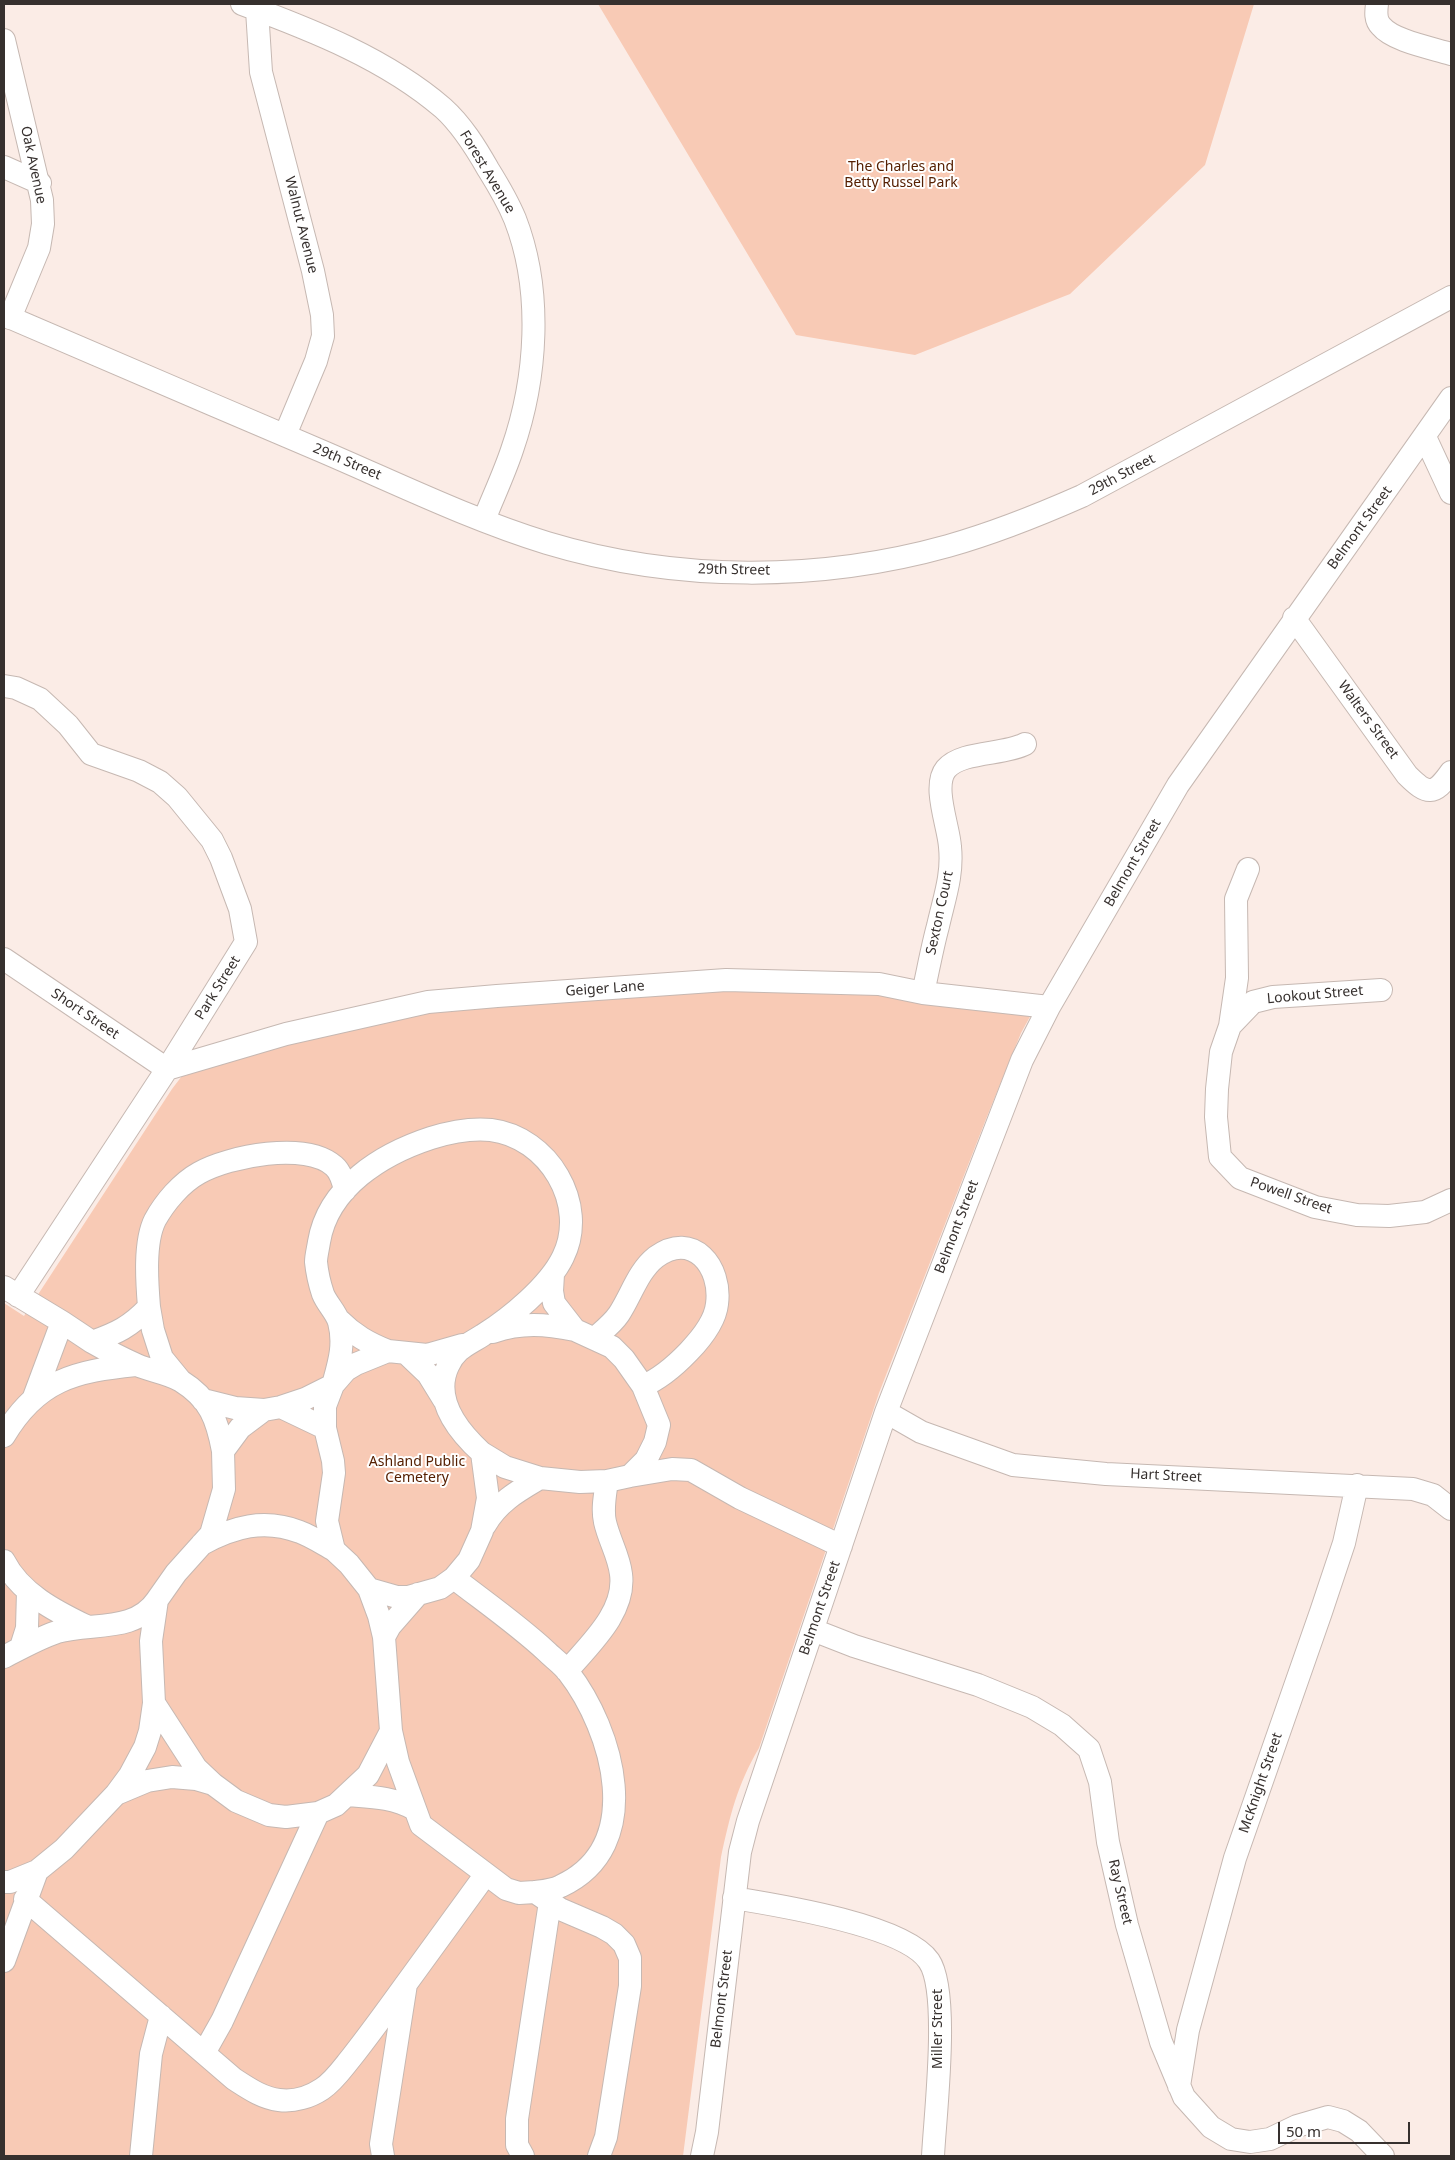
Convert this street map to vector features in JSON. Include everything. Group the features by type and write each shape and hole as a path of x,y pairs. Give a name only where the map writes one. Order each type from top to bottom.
{"street":[{"path":"1377,4 1376,16 1380,25 1388,33 1451,54"},
{"name":"Walnut Avenue","path":"250,7 261,72 313,271 322,316 323,336 316,361 285,435"},
{"name":"Forest Avenue","path":"250,7 293,23 375,62 410,83 444,109 457,123 478,153 498,185 515,219 526,254 532,292 531,360 522,416 512,449 484,520"},
{"name":"Oak Avenue","path":"4,40 40,183 43,224 38,248 7,317"},
{"path":"4,167 40,183"},
{"name":"29th Street","path":"7,317 484,520 548,543 658,566 694,570 777,572 862,565 910,556 985,534 1082,496 1451,297"},
{"name":"Belmont Street","path":"702,2156 707,2132 740,1852 748,1822 886,1412 1008,1092 1049,1008 1178,785 1294,618 1425,438 1451,398"},
{"path":"1425,438 1451,493"},
{"name":"Walters Street","path":"1294,618 1407,775 1420,788 1428,791 1435,789 1443,784 1451,772"},
{"name":"Park Street","path":"4,686 16,688 40,699 68,725 91,754 139,771 160,782 177,797 212,840 221,858 240,909 246,942 167,1069 11,1292"},
{"name":"Sexton Court","path":"924,993 950,879 950,847 940,790 945,770 953,763 964,759 1017,748 1025,744"},
{"name":"Powell Street","path":"1248,869 1236,898 1237,978 1230,1026 1221,1052 1216,1117 1220,1157 1240,1178 1315,1207 1357,1215 1389,1216 1425,1212 1451,1200"},
{"name":"Short Street","path":"4,959 167,1069"},
{"name":"Geiger Lane","path":"167,1069 286,1034 428,1002 726,980 879,984 924,993 1049,1008"},
{"name":"Lookout Street","path":"1230,1026 1253,1002 1260,1000 1273,997 1381,990"},
{"path":"482,1335 518,1308 553,1274 564,1256 572,1226 568,1194 561,1178 551,1164 523,1141 507,1134 490,1130 454,1131 418,1142 378,1161 358,1176 336,1202 321,1230 316,1262 323,1294 339,1320 352,1333 365,1342 398,1352 427,1354 462,1345 482,1335 506,1327 525,1324 543,1324 585,1334 612,1347 624,1359 643,1386 671,1453 691,1470 740,1498 841,1546"},
{"path":"12,1652 57,1632 86,1626 123,1623 137,1618 150,1610 176,1573 211,1534 224,1489 223,1451 218,1427 213,1414 203,1400 180,1380 162,1358 153,1330 149,1307 147,1282 150,1233 156,1220 176,1192 186,1181 226,1161 256,1154 285,1153 320,1158 334,1166 340,1173 345,1190"},
{"path":"334,1166 359,1165 378,1161"},
{"path":"585,1334 618,1315 638,1279 654,1259 664,1252 685,1248 695,1250 704,1256 716,1276 718,1304 714,1317 698,1342 679,1361 650,1383 643,1386"},
{"path":"553,1274 552,1291 554,1303 585,1334"},
{"path":"11,1292 92,1342 136,1365 180,1380"},
{"path":"92,1342 120,1332 149,1307"},
{"path":"334,1550 327,1521 334,1473 325,1428 325,1406 342,1350 339,1320"},
{"path":"34,1397 62,1322"},
{"path":"444,1400 443,1387 447,1366 462,1345"},
{"path":"223,1451 240,1428 272,1409 306,1399 332,1385 346,1370 398,1352"},
{"path":"398,1352 428,1374 444,1400 453,1421 470,1442 482,1453 505,1467 540,1478 580,1482 606,1481 672,1469 691,1470"},
{"path":"4,1436 14,1418 34,1397 69,1376 100,1368 136,1365"},
{"path":"203,1400 235,1408 272,1409 325,1428"},
{"name":"Hart Street","path":"886,1412 921,1432 1013,1465 1106,1474 1413,1489 1449,1500"},
{"path":"630,1476 646,1460 655,1442 659,1426"},
{"path":"482,1453 488,1498 482,1531"},
{"path":"369,1589 397,1597 440,1588 454,1578 469,1560 490,1515 507,1498 540,1478"},
{"path":"567,1671 607,1624 613,1612 621,1585 621,1572 605,1522 604,1501 606,1481"},
{"name":"McKnight Street","path":"1179,2086 1188,2030 1234,1858 1344,1543 1357,1485"},
{"path":"202,1544 221,1534 245,1526 272,1526 299,1531 334,1550 349,1564 369,1589 379,1616 384,1638 391,1731 398,1762 421,1825 506,1889 543,1897 560,1909 602,1927 614,1934 624,1944 630,1958 630,1986 606,2137 599,2156"},
{"path":"4,1561 28,1591 52,1609 86,1626"},
{"path":"454,1578 535,1641 567,1671 589,1702 606,1741 613,1782 613,1825 603,1850 584,1871 543,1897"},
{"path":"12,1652 27,1628 28,1591"},
{"path":"384,1638 390,1626 418,1594"},
{"path":"4,1882 10,1882 37,1871 64,1849 116,1794 130,1775 145,1747 150,1731 154,1703 151,1641 157,1600"},
{"name":"Ray Street","path":"813,1630 854,1646 978,1685 1032,1707 1062,1725 1089,1750 1100,1782 1108,1842 1127,1926 1161,2042 1184,2098 1211,2127 1231,2139 1250,2142 1270,2139 1297,2126 1328,2117 1343,2120 1358,2131 1383,2156"},
{"path":"154,1703 196,1768 213,1784 236,1801 269,1815 286,1818 318,1813 336,1805 368,1775 391,1731"},
{"path":"116,1794 147,1781 172,1777 196,1779 213,1784"},
{"path":"347,1795 386,1798 414,1809"},
{"path":"204,2054 222,2021 318,1813"},
{"path":"4,1961 25,1899 37,1871"},
{"path":"25,1899 234,2079 264,2097 280,2101 296,2100 310,2096 324,2088 336,2076 370,2034 486,1874"},
{"path":"523,2156 517,2145 517,2119 543,1897"},
{"name":"Miller Street","path":"734,1898 808,1911 892,1935 920,1950 929,1961 936,1974 940,2000 933,2156"},
{"path":"383,2156 381,2144 406,1984"},
{"path":"141,2156 151,2054 161,2016"}],"green space":[{"name":"The Charles and Betty Russel Park","path":"598,4 1254,4 1205,165 1070,294 915,355 796,335"},
{"name":"Ashland Public Cemetery","path":"834,990 1032,1013 1021,1033 986,1119 879,1393 759,1748 745,1775 735,1801 721,1857 683,2156 4,2156 4,1303 24,1316 185,1072 228,1057 345,1032 427,1010 709,991"}]}
